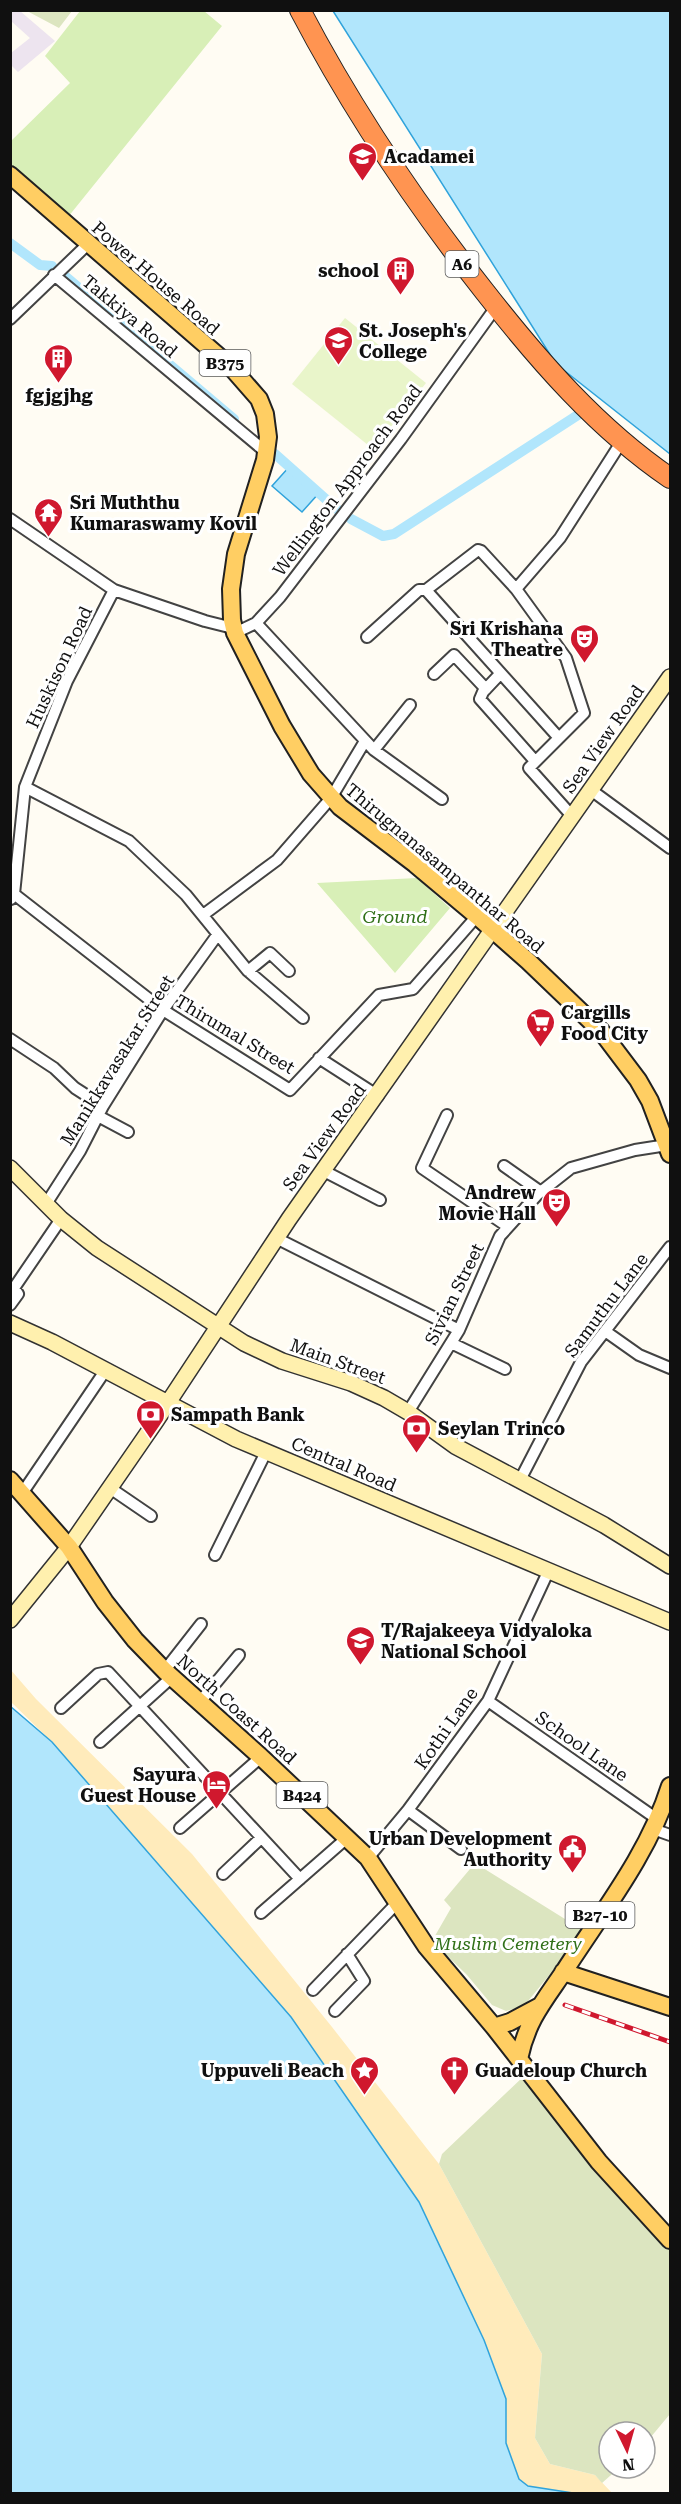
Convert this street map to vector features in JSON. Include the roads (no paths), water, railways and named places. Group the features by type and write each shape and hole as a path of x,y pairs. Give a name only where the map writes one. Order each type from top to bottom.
{"highway":[{"name":"A6","path":"300,10 355,108 384,154 436,231 496,307 539,360 622,441 670,478"}],"main road":[{"name":"Power House Road","path":"10,175 231,367 255,393 263,407 267,422 267,453 236,554 231,600 234,630"},
{"name":"Thirugnanasampanthar Road","path":"234,630 296,750 331,798 477,916 579,1009 618,1052 647,1095 669,1149"},
{"name":"Sea View Road","path":"10,1620 69,1547 322,1170 378,1096 492,929 670,677"},
{"name":"Main Street","path":"10,1168 61,1219 105,1255 244,1343 282,1361 351,1383 408,1412 455,1446 604,1525 670,1566"},
{"name":"Central Road","path":"10,1323 266,1452 670,1622"},
{"name":"North Coast Road","path":"10,1479 69,1547 135,1640 199,1703 261,1757 368,1858 426,1946 494,2027 598,2162 670,2240"},
{"name":"B27-10","path":"519,2059 522,2042 538,2007 630,1869 655,1824 670,1786"},
{"path":"563,1972 670,2007"},
{"name":"B27-10","path":"494,2027 510,2022 538,2007"}],"street":[{"name":"Takkiya Road","path":"10,318 88,244"},
{"name":"Takkiya Road","path":"54,274 267,453"},
{"name":"Wellington Approach Road","path":"234,630 256,622 316,551 496,307"},
{"path":"516,589 560,538 622,441"},
{"path":"10,519 114,590 234,630"},
{"path":"367,637 418,591 426,590 478,550 481,551 516,589 566,658 585,713 529,768 572,816"},
{"name":"Huskison Road","path":"12,896 16,821 25,787 67,681 114,590"},
{"path":"426,590 560,738"},
{"path":"256,622 374,750 442,799"},
{"path":"434,674 454,655 486,688"},
{"path":"500,674 486,688 480,699 535,761"},
{"path":"374,750 410,705"},
{"path":"203,915 277,860 331,798 365,741"},
{"path":"25,787 129,841 186,895 248,971 303,1018"},
{"path":"591,790 670,848"},
{"name":"Thirumal Street","path":"12,896 163,1010 290,1090 380,995 413,989 477,916"},
{"name":"Manikkavasakar Street","path":"46,1204 163,1010 218,934"},
{"path":"248,971 270,953 289,971"},
{"path":"10,1039 54,1068 100,1111 128,1132"},
{"path":"320,1058 378,1096"},
{"path":"447,1115 422,1168 507,1226"},
{"name":"Sivian Street","path":"408,1412 459,1330 500,1236 507,1226 541,1192 571,1168 635,1150 669,1149"},
{"path":"504,1166 541,1192"},
{"path":"322,1170 380,1200"},
{"path":"10,1305 18,1294 14,1288 61,1219"},
{"path":"276,1238 459,1330"},
{"name":"Samuthu Lane","path":"520,1480 580,1362 670,1247"},
{"path":"605,1331 639,1355 670,1368"},
{"path":"451,1343 505,1369"},
{"path":"23,1492 105,1371"},
{"path":"215,1555 266,1452"},
{"path":"110,1488 151,1516"},
{"name":"Kothi Lane","path":"368,1858 408,1810 488,1701 548,1572"},
{"path":"100,1742 140,1706 169,1674 201,1624"},
{"path":"199,1703 239,1655"},
{"path":"61,1708 98,1674 108,1672 300,1879"},
{"name":"School Lane","path":"488,1701 670,1835"},
{"path":"180,1828 261,1757"},
{"path":"408,1810 461,1850"},
{"path":"261,1913 348,1837"},
{"path":"222,1874 261,1838"},
{"path":"313,1990 397,1903"},
{"path":"335,2011 364,1981 347,1954"}],"water":[{"path":"333,11 670,11 670,454 556,364"},
{"path":"289,467 319,493 302,512 272,486"},
{"path":"10,1706 52,1742 291,2017 419,2202 484,2340 506,2399 506,2443 519,2479 528,2486 573,2493 11,2493"}],"waterway":[{"path":"10,243 40,265 52,266"},
{"path":"65,276 234,419"},
{"path":"351,519 383,536 394,534 581,413"},
{"path":"275,454 338,510"}],"railway":[{"path":"565,2005 670,2042"}],"place":[{"name":"Acadamei","path":"363,182"},
{"name":"school","path":"400,296"},
{"name":"St. Joseph's College","path":"338,366"},
{"name":"fgjgjhg","path":"59,384"},
{"name":"Sri Muththu Kumaraswamy Kovil","path":"49,538"},
{"name":"Sri Krishana Theatre","path":"584,664"},
{"name":"Cargills Food City","path":"540,1048"},
{"name":"Andrew Movie Hall","path":"557,1228"},
{"name":"Sampath Bank","path":"150,1440"},
{"name":"Seylan Trinco","path":"417,1454"},
{"name":"T/Rajakeeya Vidyaloka National School","path":"360,1666"},
{"name":"Sayura Guest House","path":"217,1810"},
{"name":"Urban Development Authority","path":"573,1874"},
{"name":"Uppuveli Beach","path":"365,2096"},
{"name":"Guadeloup Church","path":"454,2096"}],"park label":[{"name":"Ground","path":"395,916"},
{"name":"Muslim Cemetery","path":"508,1943"}]}
